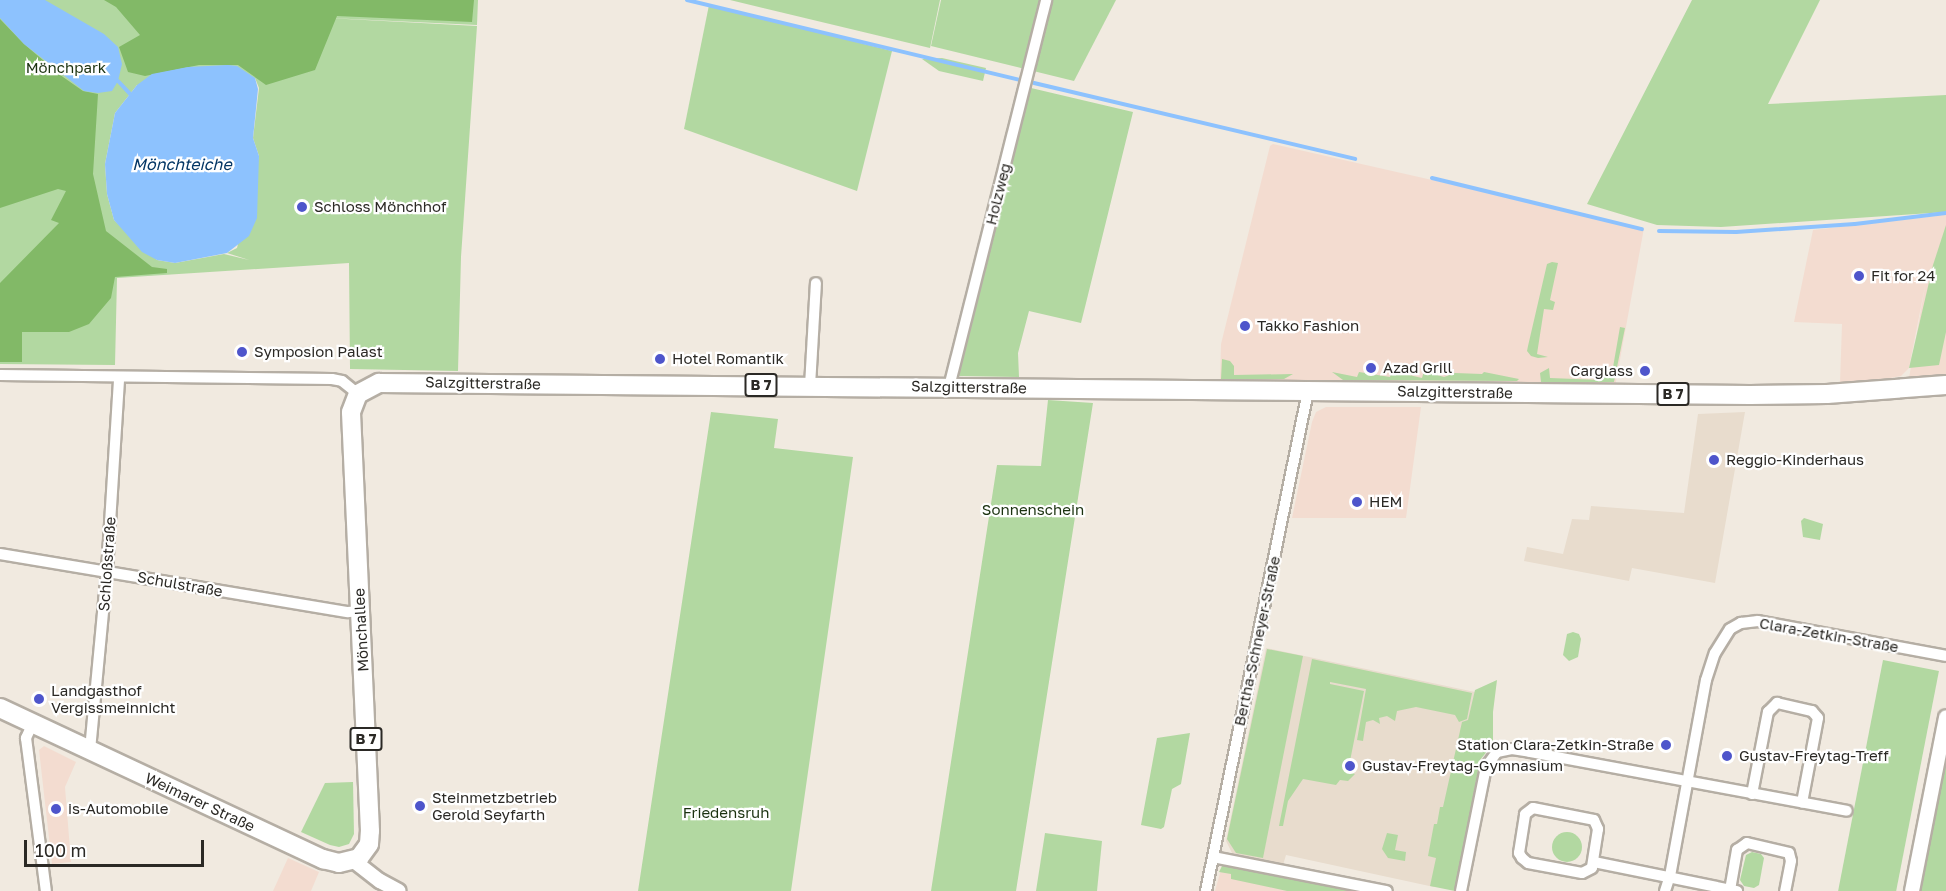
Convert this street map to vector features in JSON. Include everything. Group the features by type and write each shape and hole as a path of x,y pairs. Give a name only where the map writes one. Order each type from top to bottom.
{"main road":[{"name":"Salzgitterstraße","path":"358,394 374,384 395,382 1750,395 1827,394 1946,385"},
{"name":"Mönchallee","path":"354,861 367,848 370,831 351,421 352,405 358,394"},
{"name":"Weimarer Straße","path":"0,708 323,859 339,863 354,861"}],"street":[{"name":"Holzweg","path":"949,387 1046,0"},
{"path":"810,386 816,283"},
{"path":"0,375 332,379 342,381 358,394"},
{"name":"Schloßstraße","path":"90,750 107,571 119,378"},
{"name":"Bertha-Schneyer-Straße","path":"1206,891 1308,391"},
{"name":"Schulstraße","path":"0,554 348,612 360,611"},
{"name":"Clara-Zetkin-Straße","path":"1665,891 1670,876 1706,680 1720,644 1735,626 1750,621 1767,622 1946,656"},
{"path":"1752,794 1768,712 1777,704 1812,711 1818,718 1802,803"},
{"path":"1912,891 1946,717"},
{"path":"33,723 26,738 46,891"},
{"path":"1461,891 1486,767 1497,752 1512,749 1530,752 1847,811"},
{"path":"1533,808 1594,820 1598,829 1594,862 1592,868 1582,873 1528,863 1519,853 1526,814 1533,808"},
{"path":"1594,862 1734,890 1737,850 1747,843 1789,853 1791,861 1785,891"},
{"path":"1213,857 1387,891"},
{"path":"354,861 380,881 398,891"}],"shaded area":[{"path":"1273,144 1644,228 1615,387 1220,383 1221,344 1270,146"},
{"path":"1938,213 1946,213 1946,374 1909,378 1926,281 1909,368 1901,376 1864,383 1840,383 1842,324 1794,322 1813,230 1937,216"},
{"name":"HEM","path":"1326,407 1421,407 1406,518 1292,518 1312,422 1316,412"},
{"name":"Reggio-Kinderhaus","path":"1745,412 1715,583 1632,568 1629,581 1524,561 1527,547 1563,554 1572,519 1589,520 1591,506 1684,513 1698,414"},
{"name":"Gustav-Freytag-Gymnasium","path":"1266,648 1475,692 1434,887 1286,855 1283,865 1232,853 1226,841"},
{"path":"44,746 76,762 65,787 71,862 52,864 39,750"},
{"path":"288,858 319,872 311,891 273,891"},
{"path":"1222,866 1334,885 1334,887 1350,891 1215,891"}],"green space":[{"name":"Mönchpark","path":"0,0 478,0 477,25 309,17 477,26 461,257 458,371 350,369 349,263 117,278 115,365 0,364","holes":["255,78 259,88 253,138 259,156 237,248 227,253 249,260 224,254 175,263 157,260 114,220 107,194 105,164 115,113 137,85"]},
{"path":"104,0 474,0 472,22 337,16 315,70 266,85 238,65 199,65 145,76 128,72 119,47 140,35 116,7"},
{"path":"730,0 940,0 930,48"},
{"path":"941,0 1116,0 1074,81 931,46"},
{"path":"1692,0 1820,0 1768,104 1946,95 1946,212 1721,227 1657,225 1587,204"},
{"path":"709,5 892,51 857,191 684,129"},
{"path":"0,19 24,44 63,77 83,91 98,94 93,174 106,231 152,267 167,269 167,273 115,277 111,298 89,324 69,332 22,332 22,362 0,362 0,283 59,223 51,220 66,191 58,189 0,208"},
{"path":"942,58 986,68 983,81 939,71 922,59"},
{"path":"1031,88 1133,112 1081,323 1029,311 1018,353 1019,377 959,376"},
{"path":"1946,225 1946,332 1939,365 1909,368 1933,265"},
{"path":"1558,263 1550,300 1555,302 1553,310 1544,309 1537,354 1548,357 1538,358 1531,356 1527,351 1547,264"},
{"path":"1620,327 1625,328 1614,382 1541,382 1540,373 1549,368 1550,378 1602,380 1603,372 1612,373"},
{"path":"1222,359 1230,361 1234,366 1234,375 1293,374 1284,379 1221,379"},
{"path":"1392,371 1422,378 1424,371 1444,377 1455,373 1482,374 1484,372 1519,379 1517,381 1343,380 1332,372 1357,377 1359,372 1390,377"},
{"name":"Sonnenschein","path":"1048,400 1093,403 1016,891 931,891 997,465 1041,466"},
{"name":"Friedensruh","path":"711,412 778,419 774,448 853,457 791,891 638,891"},
{"path":"1804,518 1823,524 1820,540 1803,537 1801,521"},
{"path":"1573,632 1579,634 1581,639 1578,657 1569,661 1563,655 1567,634"},
{"path":"1267,649 1303,656 1263,858 1236,853 1227,839"},
{"path":"1312,659 1472,693 1467,719 1459,722 1455,715 1416,707 1397,711 1395,721 1387,716 1379,718 1380,724 1373,720 1366,722 1363,741 1357,740 1366,689 1330,682 1330,684 1364,691 1348,771 1355,774 1348,781 1340,780 1336,785 1303,779 1288,801 1283,826 1279,826"},
{"path":"1883,660 1939,671 1896,891 1838,891"},
{"path":"1497,680 1493,712 1493,744 1480,760 1455,891 1430,886 1436,858 1428,856 1434,824 1437,824 1440,807 1443,807 1462,722 1468,720 1475,690"},
{"path":"1190,733 1181,784 1172,789 1164,827 1161,829 1141,825 1157,738"},
{"path":"1946,763 1946,891 1920,891"},
{"path":"353,782 354,834 349,844 339,847 330,845 301,832 325,783"},
{"path":"1567,832 1573,833 1581,841 1581,853 1573,861 1567,862 1561,861 1553,853 1552,847 1553,841 1561,833"},
{"path":"1045,833 1102,841 1097,891 1036,891"},
{"path":"1387,833 1398,835 1395,850 1406,852 1405,861 1388,858 1382,849"},
{"path":"1752,852 1761,854 1764,858 1759,885 1754,888 1744,886 1740,880 1746,855"},
{"path":"1227,864 1334,885 1334,887 1350,891 1287,891 1231,879 1231,874 1219,872 1222,866"}],"water":[{"path":"0,0 45,0 104,34 118,47 122,64 118,81 112,91 98,93 84,91 24,44 0,18"},
{"name":"Mönchteiche","path":"237,66 255,78 258,89 253,138 259,156 257,218 249,236 227,253 175,263 157,260 142,252 114,220 107,194 105,164 115,113 137,85 152,74 188,67"}],"waterway":[{"path":"687,0 1020,80"},
{"path":"118,81 130,94"},
{"path":"1034,83 1355,159"},
{"path":"1432,178 1642,229"},
{"path":"1659,231 1736,232 1855,224 1946,213"}],"place":[{"name":"Schloss Mönchhof","path":"302,207"},
{"name":"Fit for 24","path":"1859,276"},
{"name":"Takko Fashion","path":"1245,326"},
{"name":"Symposion Palast","path":"242,352"},
{"name":"Hotel Romantik","path":"660,359"},
{"name":"Azad Grill","path":"1371,368"},
{"name":"Carglass","path":"1645,371"},
{"name":"Reggio-Kinderhaus","path":"1714,460"},
{"name":"HEM","path":"1357,502"},
{"name":"Landgasthof Vergissmeinnicht","path":"39,699"},
{"name":"Station Clara-Zetkin-Straße","path":"1666,745"},
{"name":"Gustav-Freytag-Treff","path":"1727,756"},
{"name":"Gustav-Freytag-Gymnasium","path":"1350,766"},
{"name":"Steinmetzbetrieb Gerold Seyfarth","path":"420,806"},
{"name":"is-Automobile","path":"56,809"}]}
